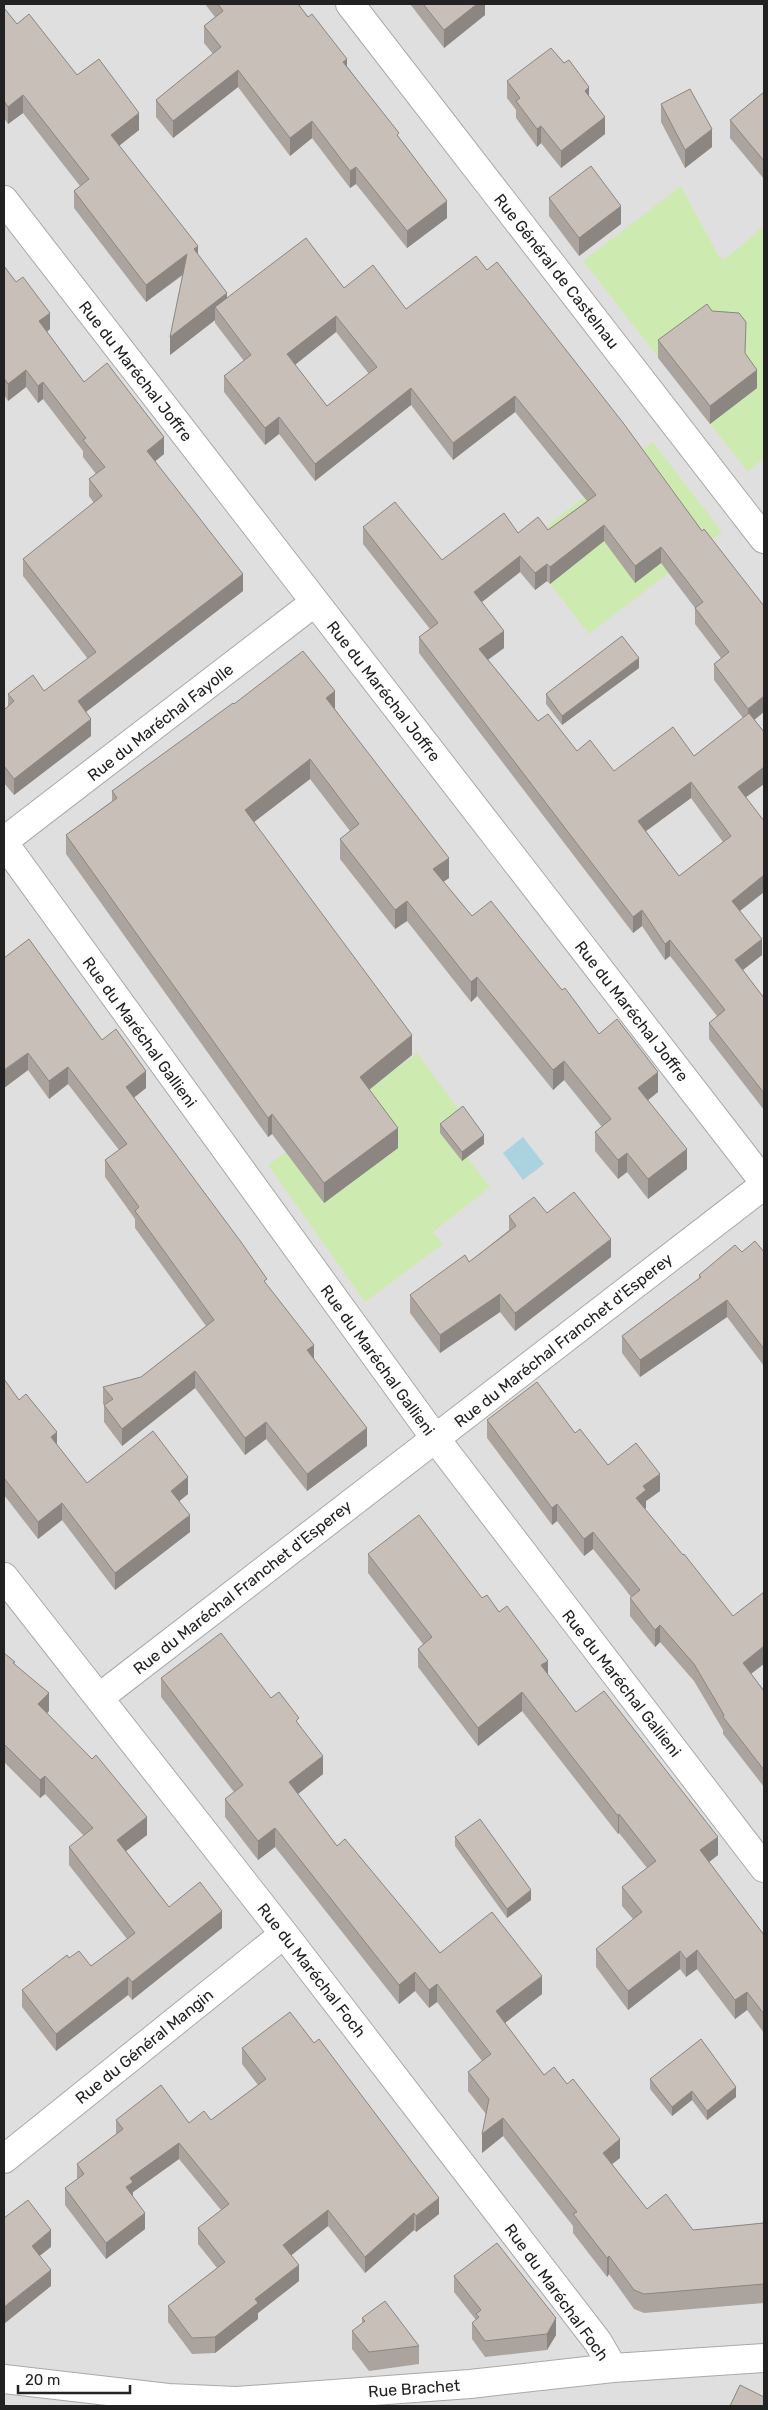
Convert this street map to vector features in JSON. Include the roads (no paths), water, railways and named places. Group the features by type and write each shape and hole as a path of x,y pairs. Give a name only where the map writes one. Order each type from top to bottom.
{"street":[{"name":"Rue Général de Castelnau","path":"350,4 764,539"},
{"name":"Rue du Maréchal Joffre","path":"4,200 764,1183"},
{"name":"Rue du Maréchal Fayolle","path":"4,842 315,602"},
{"name":"Rue du Maréchal Gallieni","path":"4,842 435,1438 764,1868"},
{"name":"Rue du Maréchal Franchet d'Esperey","path":"100,1697 764,1183"},
{"name":"Rue du Maréchal Foch","path":"4,1576 284,1934 598,2342 613,2368"},
{"name":"Rue du Général Mangin","path":"4,2159 284,1934"},
{"name":"Rue Brachet","path":"4,2379 168,2398 236,2401 470,2384 613,2368 764,2358"}],"water":[{"path":"523,1137 544,1164 523,1180 503,1153"}]}
